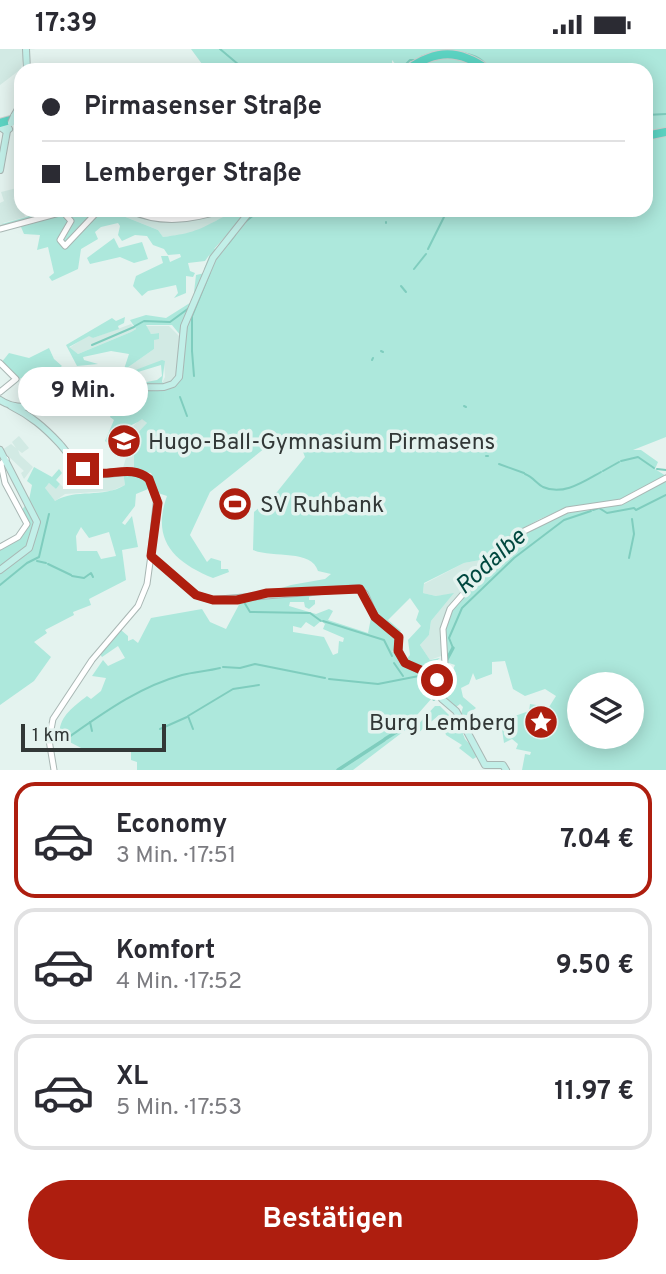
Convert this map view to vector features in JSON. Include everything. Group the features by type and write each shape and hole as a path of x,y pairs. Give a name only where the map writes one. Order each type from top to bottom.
{"highway":[{"path":"421,63 433,57 450,54 476,63"}],"main road":[{"path":"0,170 8,141 8,124"},
{"path":"30,411 100,389 163,387 175,383 181,372 184,326 211,262 230,233 245,217"},
{"path":"0,400 30,411 76,463 88,471 104,475 134,472 150,481 158,503 151,557 196,595 213,600 358,588 364,593 375,617 399,637 398,651 405,663 436,678 442,699 456,711 462,727 486,766 503,765 506,770"},
{"path":"0,450 37,522 29,548 0,570"}],"street":[{"path":"0,229 44,217"},
{"path":"69,217 71,222 60,240 65,246 92,217"},
{"path":"152,217 175,220 190,217"},
{"path":"0,363 16,379 0,392"},
{"path":"0,547 18,537 27,524 4,481 1,464 6,459"},
{"path":"436,678 444,664 443,629 449,611 510,539 525,528 559,513 621,502 666,478"},
{"path":"54,770 49,740 51,722 93,658 138,606 145,590 151,557"}],"shaded area":[{"path":"0,49 36,49 25,50 22,63 14,63 14,74 0,85"},
{"path":"14,189 14,217 25,217 3,223 7,226 0,228 0,203 4,201 1,192"},
{"path":"126,217 232,217 219,219 194,234 163,237 158,230"},
{"path":"131,324 136,329 78,354 69,348 89,335 93,338"},
{"path":"145,326 169,326 181,338 178,377 164,385 164,361 129,372 127,368 154,349 154,340 159,333 151,334"},
{"name":"Hugo-Ball-Gymnasium Pirmasens","path":"142,418 147,423 134,469 123,468 127,454 117,451 112,436 119,429 132,427"},
{"path":"19,436 29,448 22,453 18,450 20,455 33,467 24,479 21,473 24,471 2,450 11,444 16,448 12,442"},
{"path":"79,468 91,475 123,472 125,485 111,491 65,494 55,501 47,495 45,488 49,483 56,489 60,484 63,487"},
{"path":"485,559 488,563 444,655 430,660 420,645 429,635 431,621 453,594 436,596 423,593 424,584 464,563"}],"green space":[{"path":"191,49 666,49 666,128 653,130 653,63 479,63 460,52 426,63 394,63 392,60 392,63 201,63"},
{"path":"461,57 471,63 425,63 433,58"},
{"path":"666,135 666,437 633,450 641,450 658,462 655,469 666,476 666,770 522,770 525,754 530,755 531,752 516,749 518,744 512,739 504,743 502,729 512,729 512,717 529,711 530,704 549,707 556,696 545,689 525,696 513,689 505,661 492,662 492,674 476,680 473,673 469,684 461,688 463,697 476,708 463,718 460,717 463,707 460,704 455,708 445,700 439,685 449,678 455,665 446,662 444,631 450,610 501,550 530,527 577,509 613,506 634,494 612,502 559,511 540,519 509,536 491,558 464,563 424,583 423,593 436,596 454,593 431,621 429,635 420,645 430,660 440,658 422,673 422,677 431,677 432,698 410,723 412,725 353,770 137,770 137,762 131,760 131,752 113,748 85,750 60,737 61,724 67,713 87,696 91,699 101,691 106,678 92,676 103,660 108,666 125,658 118,646 102,657 99,653 121,630 128,636 128,641 133,639 138,643 151,618 202,609 210,622 226,629 241,601 291,585 325,579 331,574 318,571 314,564 300,557 253,550 254,512 277,492 305,457 298,439 288,435 275,440 210,492 190,535 207,562 211,558 221,561 221,569 228,569 229,572 213,578 187,565 169,548 162,525 167,496 158,493 151,473 134,470 134,437 147,423 142,419 113,435 119,442 114,441 117,451 105,441 114,420 110,417 113,409 102,404 96,407 100,391 157,380 162,376 161,365 128,375 124,369 129,354 111,351 83,357 84,360 98,364 77,366 66,345 112,318 116,321 125,317 124,323 118,326 119,329 93,338 89,336 69,347 78,354 136,329 130,320 146,315 166,318 193,301 196,275 205,273 203,289 214,257 247,217 653,217 653,138","holes":["146,325 172,325 181,336 178,377 164,384 162,382 165,361 162,360 130,372 127,368 154,349 154,340 159,339 159,333 151,334","364,589 380,620 372,613 368,633 328,620 333,611 329,609 316,614 289,606 290,602 304,602 309,609 315,604 315,600 309,600 309,597 316,595 316,590","410,598 419,611 416,620 421,626 408,640 410,655 404,662 392,651 398,649 397,635 394,638 389,635 391,631 381,622 399,633 401,631 388,620","321,621 325,624 323,629 344,638 343,642 339,641 338,653 333,655 324,637 293,632 293,626 301,628 306,622 314,627"]},
{"path":"26,217 44,217 7,226 2,224"},
{"path":"44,217 69,217 126,217 158,230 163,237 192,231 223,217 243,217 214,249 218,248 207,271 204,269 210,254 205,261 188,263 190,271 195,273 193,277 186,276 186,293 174,298 178,293 176,285 148,291 142,296 133,286 136,276 163,263 161,256 168,256 170,262 181,257 180,254 168,255 164,249 153,245 147,236 135,235 122,241 118,235 118,223 101,227 95,232 98,239 81,249 78,269 52,281 49,277 54,273 48,247 37,250 40,235 24,234 21,227 23,223","holes":["68,227 61,241 68,244 64,247 58,242"]},
{"path":"114,238 119,248 142,242 148,259 134,263 120,257 90,264 87,258"},
{"path":"49,348 54,359 62,366 53,372 53,377 42,380 42,384 23,383 25,377 19,379 1,363 9,353 29,358"},
{"path":"34,467 52,477 59,469 62,473 56,480 60,484 56,489 49,483 45,488 55,501 72,495 116,489 125,485 123,472 143,476 153,487 136,494 135,506 122,523 125,525 132,516 138,547 122,550 126,580 89,599 91,605 73,612 74,615 45,630 47,633 34,642 51,657 34,681 0,705 0,549 19,538 24,530 22,510 29,500 32,485 27,481","holes":["81,527 89,538 109,532 116,556 101,559 97,551 77,551 76,536"]},
{"path":"433,682 453,709 465,739 480,755 473,759 459,748 462,745 446,735 442,723 444,717 439,715 411,739 414,729 435,706 440,706 450,716 454,714 438,694"}],"waterway":[{"path":"220,49 237,63"},
{"path":"421,57 457,52 475,56 484,63"},
{"path":"407,63 416,60"},
{"path":"653,115 666,114"},
{"path":"245,222 251,217"},
{"path":"428,249 444,217"},
{"path":"228,244 235,235"},
{"path":"414,269 426,254"},
{"path":"192,351 192,316 210,272"},
{"path":"401,286 406,292"},
{"path":"135,326 144,321 170,322 189,308"},
{"path":"92,345 134,327"},
{"path":"192,351 194,376"},
{"path":"180,397 187,416"},
{"path":"621,461 638,457 654,468"},
{"path":"603,471 619,462"},
{"path":"499,464 524,473"},
{"path":"657,469 666,470"},
{"path":"525,474 543,487 558,490 573,487 601,472"},
{"name":"Rodalbe","path":"593,510 599,508 607,513 634,508 636,510 666,495"},
{"name":"Rodalbe","path":"453,648 449,638 462,608 514,558 564,520 591,511"},
{"path":"0,585 27,563 39,557 49,514"},
{"path":"629,558 634,534 632,519"},
{"path":"37,561 46,563"},
{"path":"48,564 71,575"},
{"path":"72,576 84,578 91,573 93,577"},
{"path":"244,602 250,612 309,613"},
{"path":"310,613 321,621"},
{"path":"323,621 384,640 392,656"},
{"name":"Rodalbe","path":"446,661 453,648"},
{"path":"394,663 403,676"},
{"path":"223,667 240,668 255,664 325,678"},
{"path":"66,739 121,702 150,687 182,675 220,668"},
{"path":"329,679 378,684 424,675"},
{"name":"Rodalbe","path":"432,678 432,686"},
{"path":"193,729 188,716 233,689 259,685"},
{"name":"Rodalbe","path":"433,691 434,699"},
{"path":"160,729 187,717"},
{"name":"Rodalbe","path":"385,739 417,719"},
{"path":"90,722 92,731"},
{"name":"Rodalbe","path":"338,770 384,740"}],"place":[{"name":"Hugo-Ball-Gymnasium Pirmasens","path":"124,441"},
{"name":"SV Ruhbank","path":"235,504"},
{"name":"Burg Lemberg","path":"541,722"}],"route":[{"path":"83,469 104,475 134,472 149,479 156,491 158,503 151,556 198,596 213,600 234,600 263,593 360,589 375,617 399,637 398,651 405,663 426,670 436,676 437,680"}]}
